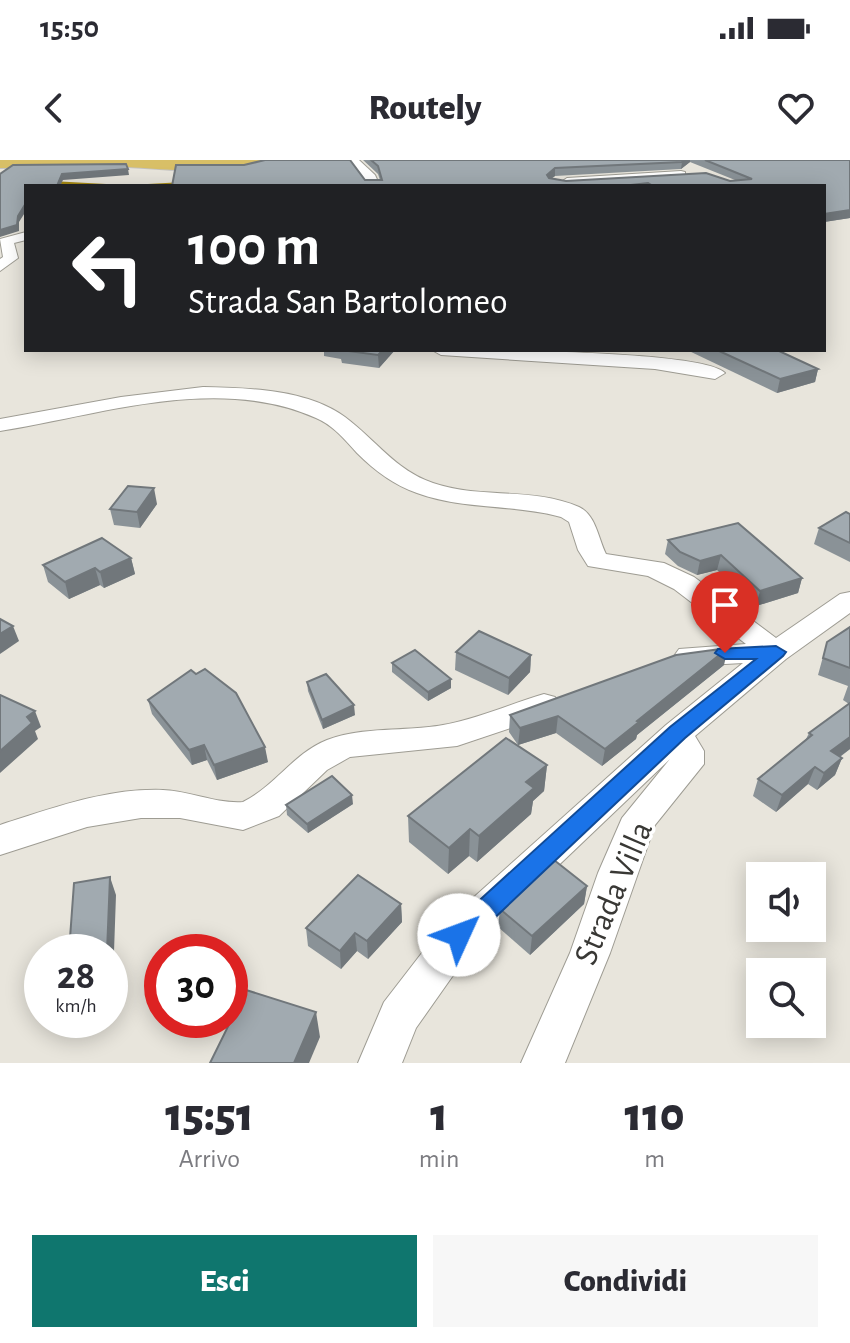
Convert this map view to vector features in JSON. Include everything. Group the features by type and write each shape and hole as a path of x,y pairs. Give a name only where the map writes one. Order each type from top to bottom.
{"highway":[{"path":"0,163 99,161 228,166 265,160"}],"street":[{"path":"353,160 373,184"},
{"path":"557,184 699,173 683,162"},
{"path":"0,266 11,258 5,245 7,239 24,236"},
{"path":"474,352 655,363 715,373"},
{"path":"0,425 154,396 230,393 290,403 322,413 343,424 371,455 392,472 429,490 478,500 566,509 579,518 597,560 655,569 684,583 776,652"},
{"path":"380,1063 399,1016 459,935 677,733 776,652 850,600"},
{"path":"663,662 699,654 776,652"},
{"path":"0,840 75,816 143,803 202,808 225,817 247,815 272,801 323,755 349,745 393,738 425,739 473,730 568,697"},
{"name":"Strada Villa","path":"543,1063 590,953 617,873 640,818 687,764 687,751 677,733"}],"building":[{"path":"265,160 350,160 365,180 382,180 378,166 371,160 684,160 555,168 547,175 566,181 706,173 730,181 752,179 705,160 850,160 850,210 826,214 826,184 172,184 176,165 244,165"},
{"path":"126,164 128,169 62,174 58,184 24,184 24,206 17,225 0,230 0,174 13,165"},
{"path":"721,352 781,352 818,369 780,379"},
{"path":"128,486 154,488 137,512 110,509"},
{"path":"846,512 850,514 850,543 819,528"},
{"path":"738,523 802,578 760,591 721,555 700,561 680,552 668,540"},
{"path":"102,538 131,558 100,572 95,568 65,582 43,565"},
{"path":"0,619 13,626 0,634"},
{"path":"850,627 850,668 823,658 827,642"},
{"path":"479,631 531,655 509,678 456,652"},
{"path":"728,648 605,749 558,716 520,728 510,715 676,655"},
{"path":"415,650 451,679 428,692 392,663"},
{"path":"205,669 236,693 265,747 214,765 204,745 189,750 148,700 191,670 196,674"},
{"path":"326,674 354,705 322,720 307,682"},
{"path":"0,695 35,711 27,717 32,723 0,751"},
{"path":"850,703 850,737 831,751 842,758 824,773 815,767 782,795 758,779 812,735 809,733"},
{"path":"506,738 547,765 526,782 534,788 479,836 470,829 449,848 408,816"},
{"path":"332,776 352,795 307,824 286,805"},
{"path":"554,860 587,886 532,936 500,909"},
{"path":"358,875 401,904 367,941 355,933 340,951 306,928"},
{"path":"110,877 108,934 70,934 74,883"},
{"path":"248,991 316,1012 294,1063 210,1063 222,1038 248,1038"}],"waterway":[{"path":"51,183 69,184"}],"route":[{"path":"459,935 677,733 776,652 725,653"}]}
